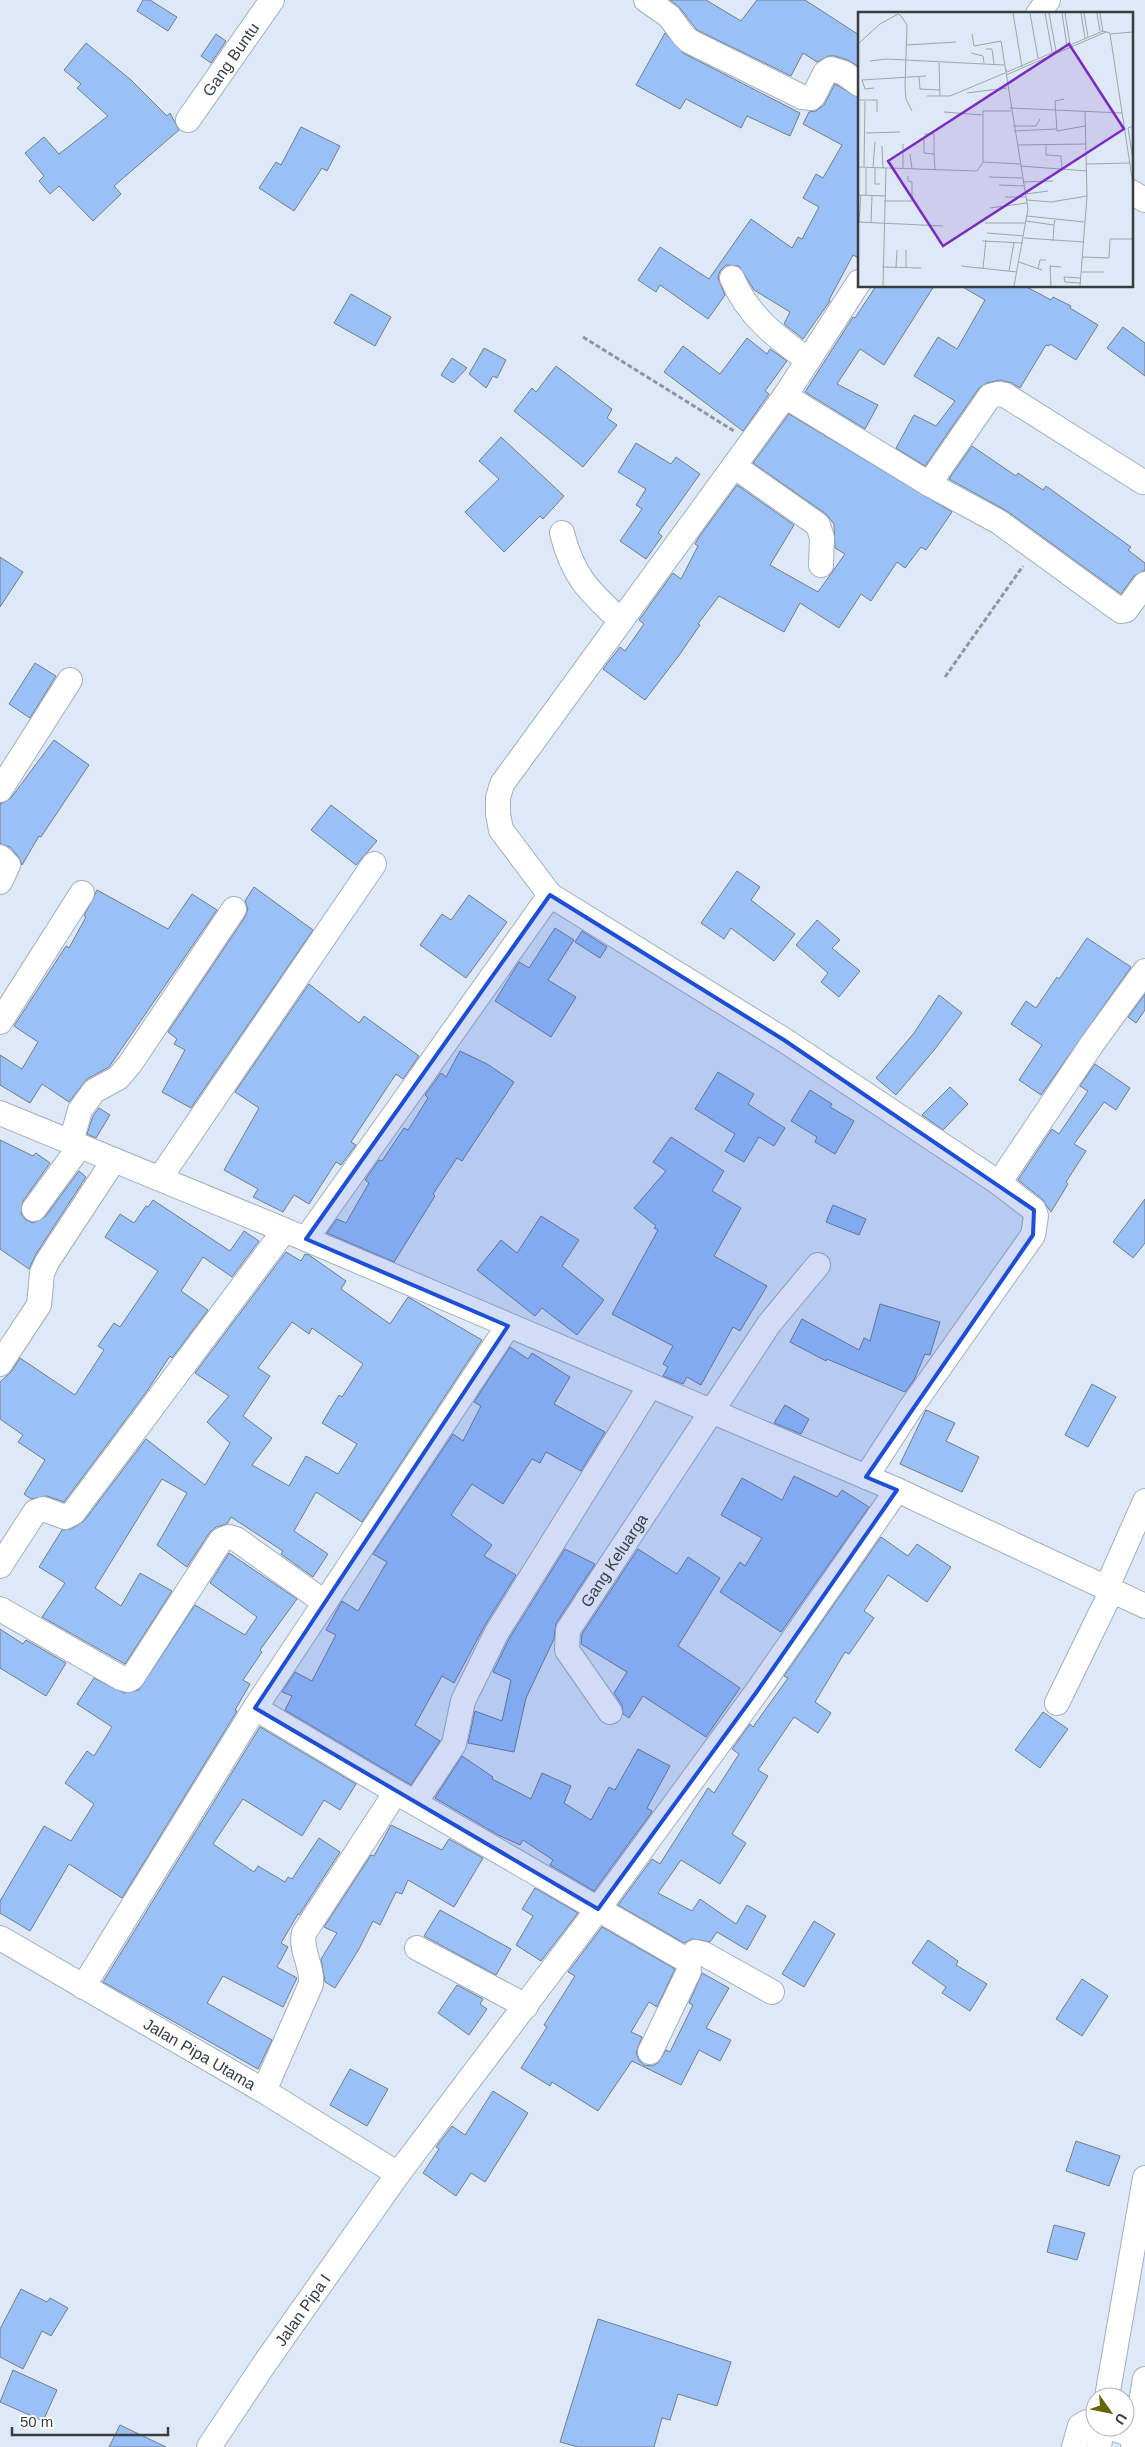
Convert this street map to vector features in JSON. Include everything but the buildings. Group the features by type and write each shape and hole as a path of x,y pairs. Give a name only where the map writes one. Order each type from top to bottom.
{"street":[{"name":"Gang Buntu","path":"188,120 272,0"},
{"path":"646,0 669,16 683,35 690,41 802,97 811,98 825,73 831,69 837,69 858,83"},
{"path":"1039,12 1048,0"},
{"path":"1132,193 1145,200"},
{"path":"732,278 748,309 770,332 808,360"},
{"path":"858,284 785,396 502,784 498,798 498,814 501,830 550,895 784,1040 999,1183 1034,1210 1036,1216 1033,1235 910,1409 866,1477"},
{"path":"929,484 990,396 998,394 1005,395 1143,482"},
{"path":"785,396 929,484 999,522 1120,610 1126,610 1145,584"},
{"path":"734,466 818,525 822,538 821,565"},
{"path":"562,533 568,556 577,575 590,591 621,621"},
{"path":"0,790 70,680"},
{"path":"0,856 8,865 0,882"},
{"path":"160,1178 374,864"},
{"path":"0,1022 82,893"},
{"path":"306,1239 550,895"},
{"path":"34,1209 75,1144 80,1110 94,1091 118,1078 130,1064 234,909"},
{"path":"999,1183 1092,1044 1145,971"},
{"path":"0,1113 306,1239 897,1490 1145,1606"},
{"path":"0,1364 39,1305 42,1273 47,1262 114,1160"},
{"path":"0,1566 35,1512 43,1509 65,1517 73,1513 284,1231"},
{"name":"Gang Keluarga","path":"610,1712 567,1650 568,1630 769,1324 818,1265"},
{"path":"84,1986 255,1708 508,1326"},
{"path":"264,2091 311,1984 311,1976 302,1943 304,1933 406,1797 454,1744 464,1701 496,1632 650,1386"},
{"name":"Jalan Pipa I","path":"209,2447 265,2363 398,2174 526,2006 758,1690 897,1490"},
{"path":"1057,1703 1109,1589 1145,1501"},
{"path":"0,1609 121,1678 128,1680 132,1678 221,1540 229,1537 236,1539 324,1602"},
{"path":"255,1708 687,1960 690,1965 689,1971 650,2052"},
{"name":"Jalan Pipa Utama","path":"0,1938 264,2091 398,2174"},
{"path":"417,1948 526,2006"},
{"path":"687,1960 695,1952 704,1954 772,1992"},
{"path":"1109,2387 1145,2178"},
{"path":"1138,2431 1145,2379"},
{"path":"1074,2447 1080,2426 1085,2423"}],"path":[{"path":"583,336 752,442"},
{"path":"945,677 1035,549"}],"highlighted area":[{"path":"550,895 784,1040 1034,1210 1033,1235 866,1477 897,1490 758,1690 598,1909 255,1708 508,1326 306,1239"}]}
